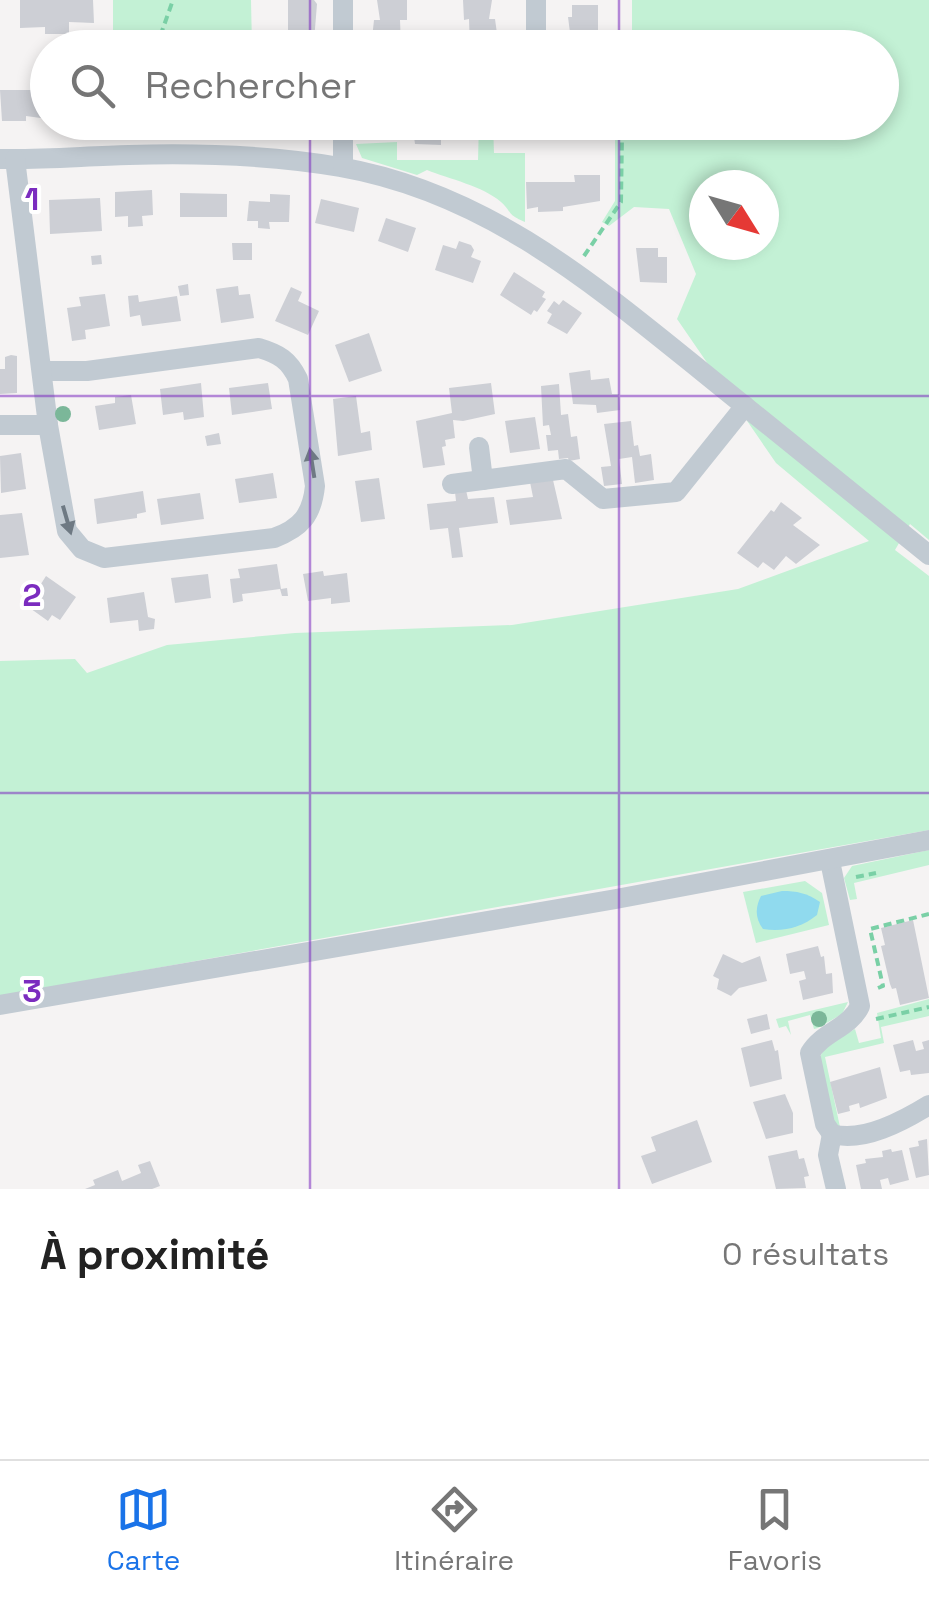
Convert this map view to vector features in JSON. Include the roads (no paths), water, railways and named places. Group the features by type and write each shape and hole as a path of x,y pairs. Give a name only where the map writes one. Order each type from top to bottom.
{"street":[{"path":"343,0 343,30"},
{"path":"536,0 536,30"},
{"path":"343,140 343,167"},
{"path":"42,370 87,371 258,348 276,353 290,363 298,379 316,486 305,520 291,532 274,538 104,558 82,548 67,531 8,159 229,155 343,167 435,194 534,243 575,270 929,555"},
{"path":"452,484 566,469 604,499 676,492 746,406"},
{"path":"0,425 48,425"},
{"path":"479,447 483,480"},
{"path":"0,1005 830,861 929,840"},
{"path":"830,861 860,995 857,1014 822,1038 810,1053 825,1124 832,1134 828,1154 836,1189"},
{"path":"832,1134 846,1136 898,1124 929,1105"}],"water":[{"path":"782,891 802,893 820,902 817,915 791,928 763,929 757,913 761,896"}]}
